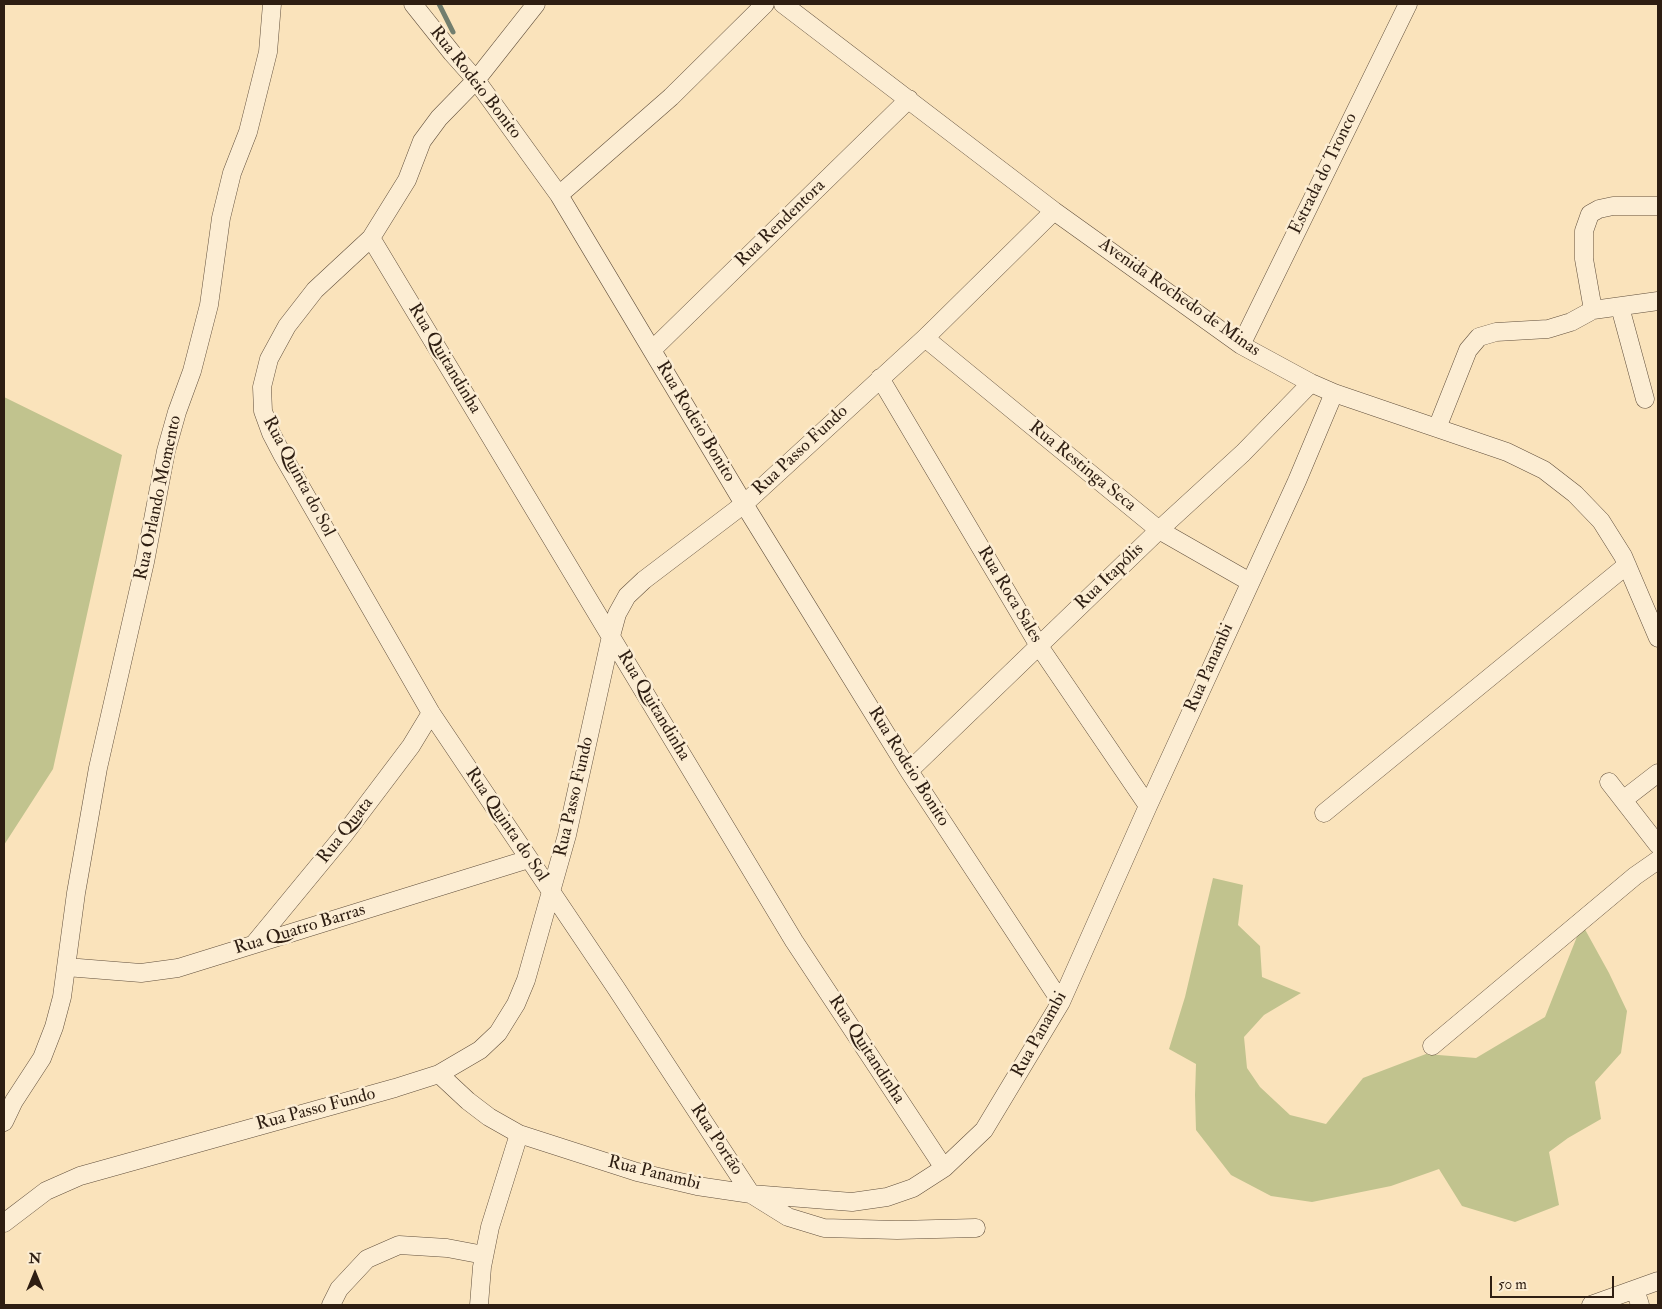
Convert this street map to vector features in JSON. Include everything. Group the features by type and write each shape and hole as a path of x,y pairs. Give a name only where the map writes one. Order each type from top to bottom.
{"street":[{"name":"Rua Orlando Momento","path":"4,1122 14,1101 42,1058 54,1027 62,997 86,830 98,768 145,562 166,451 177,412 192,371 209,305 221,218 232,173 248,132 268,52 272,4"},
{"name":"Rua Rodeio Bonito","path":"413,4 476,80 560,195 744,504 909,771 1061,1002"},
{"name":"Rua Quinta do Sol","path":"536,4 476,80 439,118 422,141 406,180 371,238 315,290 287,326 270,359 262,387 263,412 283,456 432,713 551,893"},
{"path":"560,195 670,97 765,4"},
{"name":"Avenida Rochedo de Minas","path":"783,4 1054,211 1241,345 1311,383 1334,393 1507,452 1544,470 1576,494 1601,521 1627,565 1658,638"},
{"name":"Estrada do Tronco","path":"1241,345 1408,4"},
{"name":"Rua Rendentora","path":"652,350 909,99"},
{"path":"1593,310 1584,249 1584,231 1590,214 1613,206 1658,206"},
{"name":"Rua Passo Fundo","path":"4,1223 46,1191 80,1176 439,1074 480,1050 498,1033 516,1004 526,980 569,826 611,636 617,614 627,596 644,580 744,504 925,338 1054,211"},
{"name":"Rua Quitandinha","path":"371,238 794,941 944,1168"},
{"path":"1437,428 1468,350 1479,337 1496,332 1548,328 1571,322 1593,310 1658,301"},
{"path":"1620,307 1645,399"},
{"name":"Rua Restinga Seca","path":"925,338 1159,530 1250,582"},
{"name":"Rua Roca Sales","path":"880,378 1039,646 1148,806"},
{"name":"Rua Itapólis","path":"909,771 1159,530 1243,453 1311,383"},
{"name":"Rua Panambi","path":"439,1074 468,1101 519,1134 637,1172 697,1186 751,1194 852,1202 887,1197 913,1188 944,1168 984,1130 1061,1002 1148,806 1297,481 1334,393"},
{"path":"1324,813 1627,565"},
{"name":"Rua Quata","path":"254,944 349,828 411,746 432,713"},
{"path":"1623,800 1658,773"},
{"path":"1609,782 1658,845"},
{"name":"Rua Quatro Barras","path":"66,967 114,969 142,973 178,968 529,859"},
{"path":"1432,1046 1635,876 1658,860"},
{"name":"Rua Portão","path":"551,893 622,996 751,1194 788,1217 824,1228 897,1230 976,1228"},
{"path":"479,1305 484,1256 490,1227 519,1134"},
{"path":"331,1305 339,1289 367,1259 399,1245 447,1248 484,1256"},
{"path":"1591,1305 1638,1297 1658,1281"}],"green space":[{"path":"4,397 122,455 53,769 4,845"},
{"path":"1213,878 1243,885 1238,925 1260,946 1262,977 1301,993 1264,1015 1244,1037 1247,1068 1260,1087 1290,1115 1326,1124 1363,1078 1426,1054 1476,1058 1545,1017 1582,924 1627,1011 1621,1053 1595,1082 1601,1119 1568,1138 1549,1152 1559,1205 1515,1222 1462,1206 1439,1169 1391,1186 1312,1202 1271,1196 1231,1175 1196,1130 1196,1064 1169,1049 1185,997"}],"waterway":[{"path":"439,4 453,32"}]}
